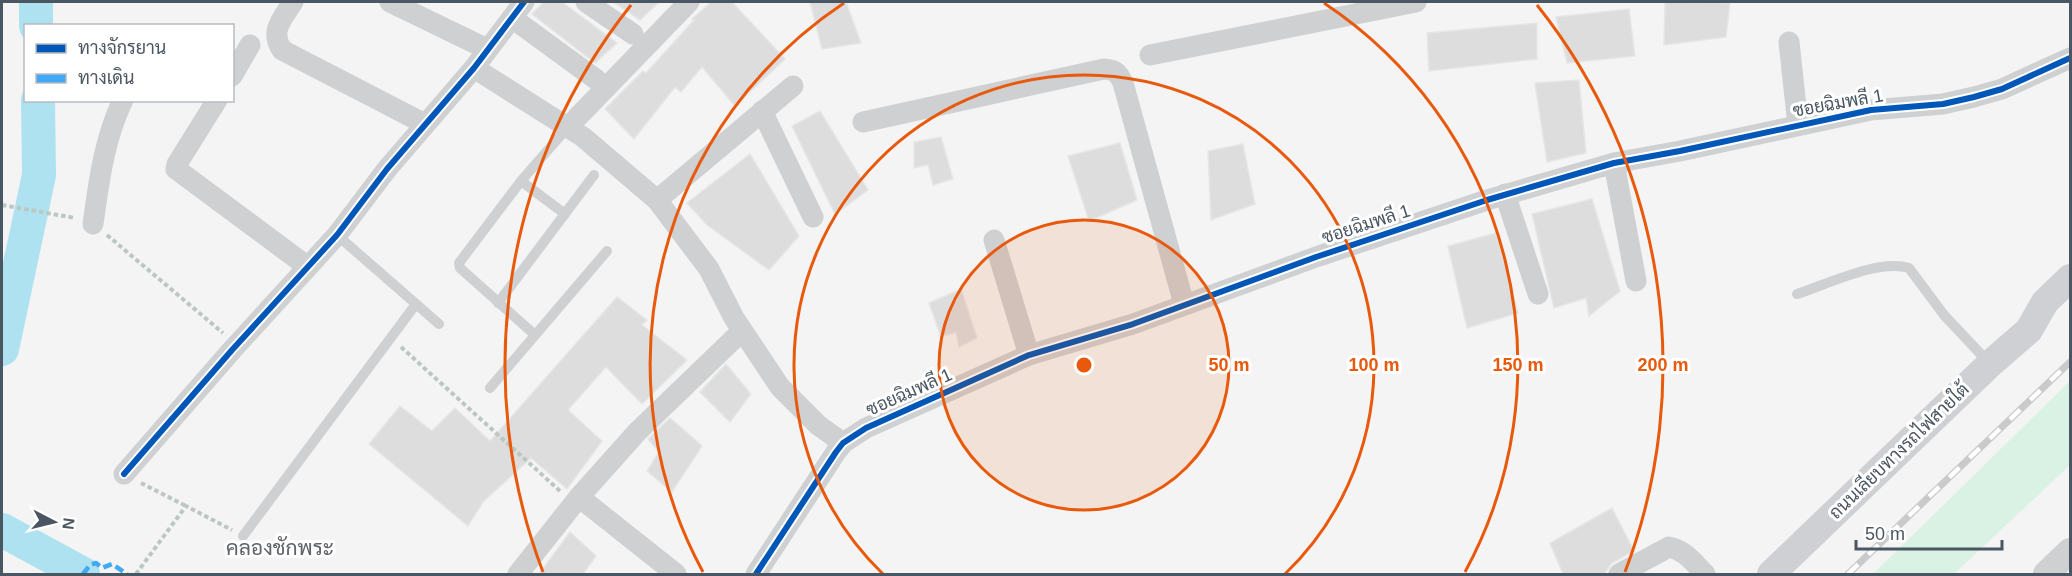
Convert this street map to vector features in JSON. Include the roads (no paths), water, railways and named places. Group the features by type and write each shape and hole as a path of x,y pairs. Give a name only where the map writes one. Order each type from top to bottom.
{"main road":[{"name":"ถนนเลียบทางรถไฟสายใต้","path":"1771,574 1990,364 2029,330 2045,302 2070,278"},
{"name":"ถนนเลียบทางรถไฟสายใต้","path":"2029,330 2047,323 2070,304"}],"street":[{"path":"293,2 276,31 276,41 282,50 425,124"},
{"path":"390,2 487,49"},
{"path":"586,2 633,34"},
{"path":"568,127 690,2"},
{"path":"1149,55 1416,2"},
{"path":"124,474 337,235 387,169 474,68 518,10 597,80"},
{"path":"1789,42 1798,124"},
{"name":"ซอยฉิมพลี 1","path":"756,574 843,443 866,428 1029,355 1133,324 1316,257 1505,195 1614,163 1871,110 1943,104 1974,97 2002,89 2070,58"},
{"path":"474,68 583,137 657,200 710,269 742,331 780,387 818,425 843,443"},
{"path":"863,122 1104,69 1114,70 1123,83 1184,304"},
{"path":"657,200 793,86"},
{"path":"89,222 112,123 122,102"},
{"path":"215,102 176,169 308,267"},
{"path":"762,111 813,217"},
{"path":"1614,163 1636,281"},
{"path":"1505,195 1538,294"},
{"path":"994,240 1029,355"},
{"path":"518,574 576,500 638,431 742,331"},
{"path":"576,500 676,574"},
{"path":"1619,574 1669,547 1685,554 1705,574"},
{"path":"2046,574 2070,552"}],"lane":[{"path":"535,335 460,268 459,263 521,181 568,127"},
{"path":"498,303 594,175"},
{"path":"521,181 565,214"},
{"path":"337,235 439,324"},
{"path":"490,388 607,251"},
{"path":"1797,294 1862,272 1889,266 1910,268 1944,315 1990,364"},
{"path":"243,536 416,304"}],"waterway":[{"path":"36,2 36,24"},
{"path":"2,349 39,175 38,102"},
{"name":"คลองชักพระ","path":"2,530 83,574"}],"railway":[{"path":"1848,574 2070,362"}],"district":[{"name":"คลองชักพระ","path":"280,548"}]}
